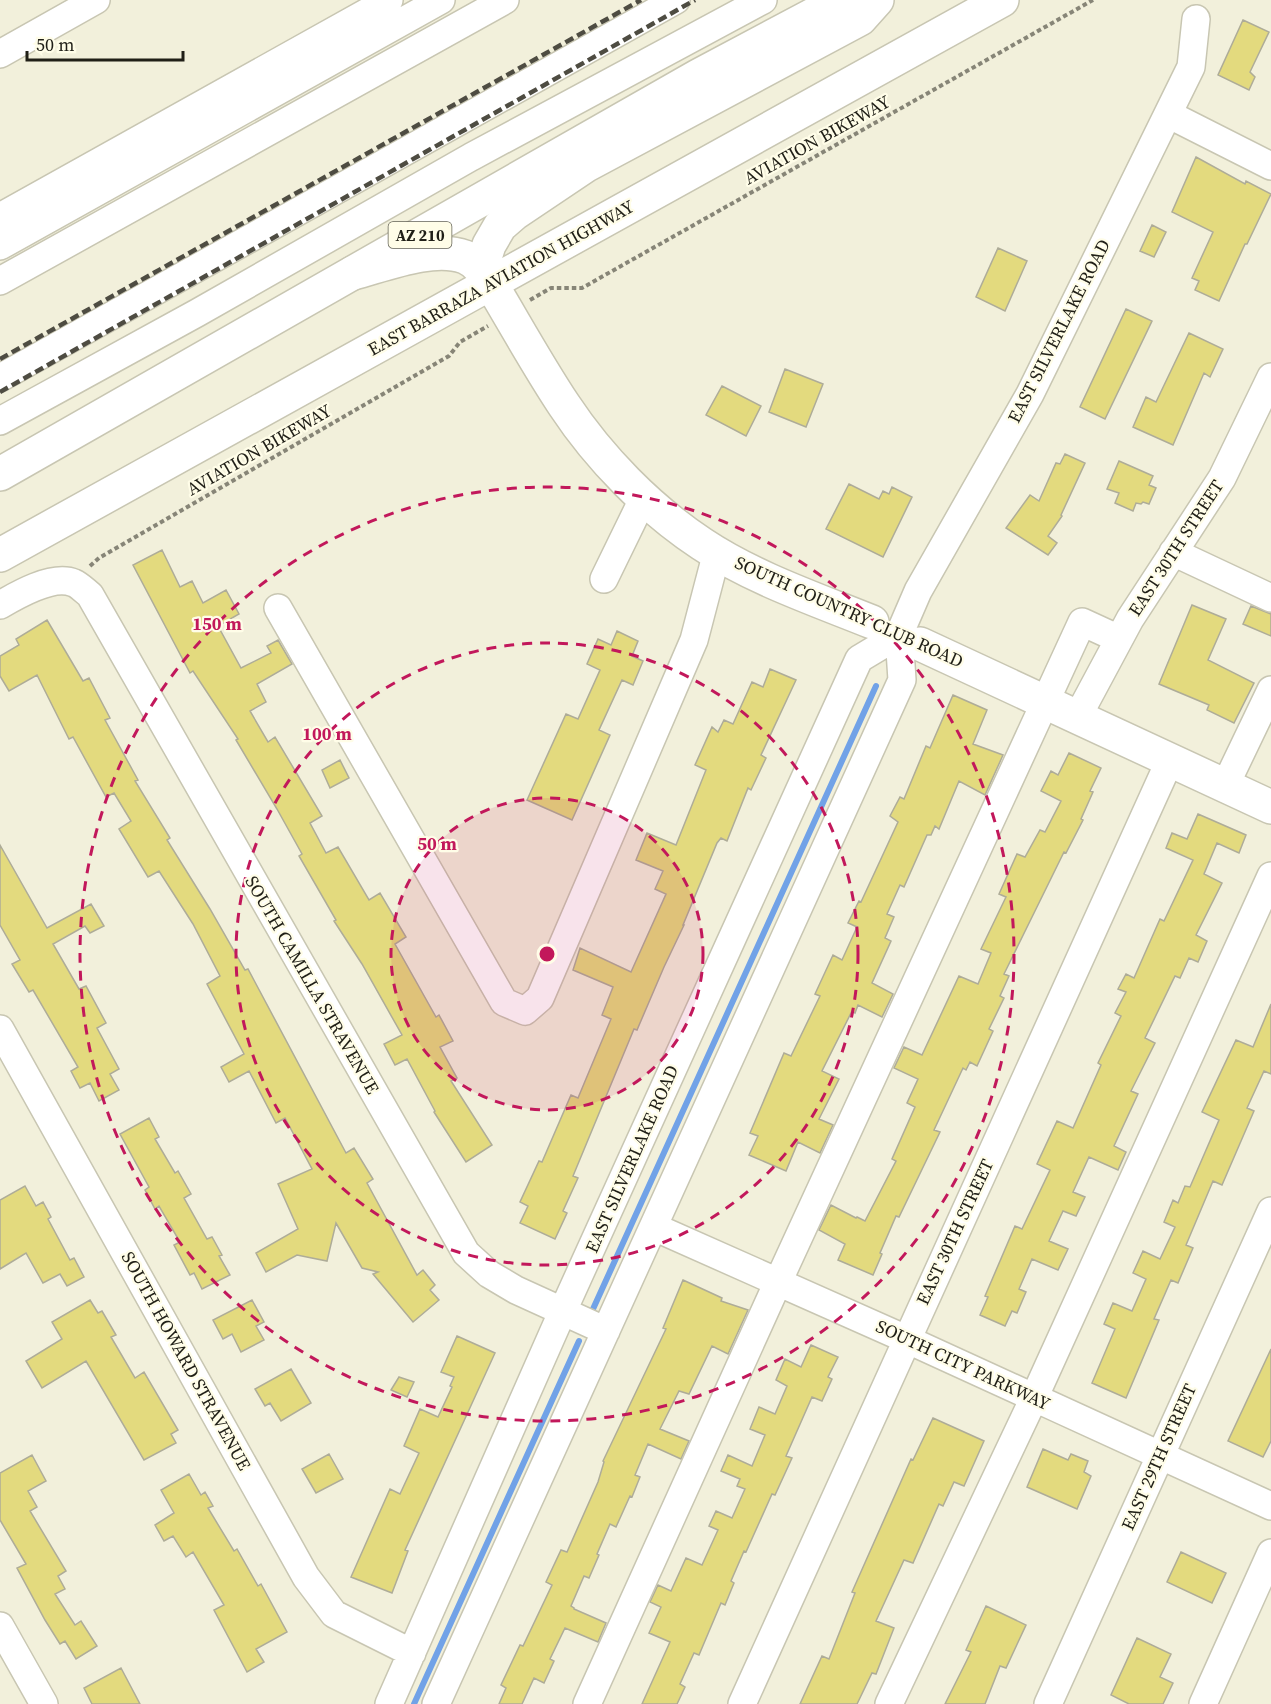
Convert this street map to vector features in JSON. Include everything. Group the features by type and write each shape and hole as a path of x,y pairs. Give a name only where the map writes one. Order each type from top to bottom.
{"main road":[{"name":"AZ 210","path":"0,474 698,76 841,0"},
{"path":"491,284 484,261 489,245 500,226 515,213 585,166 860,19 877,0"},
{"name":"EAST BARRAZA AVIATION HIGHWAY","path":"0,555 1002,0"},
{"path":"353,273 433,254 465,257 479,267 491,284"},
{"name":"SOUTH COUNTRY CLUB ROAD","path":"491,284 564,406 595,447 644,497 702,544 772,581 1045,701 1271,807"}],"street":[{"path":"0,54 96,0"},
{"path":"0,217 389,0"},
{"path":"0,246 441,0"},
{"path":"0,281 505,0"},
{"path":"0,378 676,0"},
{"path":"0,421 471,157 763,0"},
{"name":"EAST SILVERLAKE ROAD","path":"389,1704 563,1311 859,659 897,634 918,591 1030,394 1191,67 1196,19"},
{"path":"1168,114 1271,166"},
{"name":"EAST 30TH STREET","path":"1078,716 1130,618 1222,478 1265,407 1271,377"},
{"path":"603,579 644,497"},
{"path":"278,608 504,1002 525,1011 540,998 694,640 717,552"},
{"path":"1173,552 1271,598"},
{"path":"0,605 24,591 51,582 72,582"},
{"name":"SOUTH CAMILLA STRAVENUE","path":"72,582 90,595 102,614 466,1254 489,1274 507,1285 606,1331"},
{"path":"587,1704 778,1282 1082,622 1119,639"},
{"name":"EAST SILVERLAKE ROAD","path":"436,1704 902,680 897,634"},
{"path":"1225,786 1271,690"},
{"name":"EAST 30TH STREET","path":"742,1704 1170,760"},
{"path":"889,1704 1034,1398 1271,876"},
{"name":"SOUTH HOWARD STRAVENUE","path":"0,1029 306,1577 334,1614 412,1653"},
{"name":"EAST 29TH STREET","path":"1048,1704 1271,1211"},
{"name":"SOUTH CITY PARKWAY","path":"654,1227 1271,1506"},
{"path":"1203,1704 1271,1554"},
{"path":"0,1626 44,1704"}],"path":[{"name":"AVIATION BIKEWAY","path":"551,288 582,288 1093,0"},
{"name":"AVIATION BIKEWAY","path":"72,582 99,558 449,356 460,342"}],"building":[{"path":"1243,20 1269,32 1250,72 1255,77 1249,90 1218,75"},
{"path":"1196,157 1245,184 1246,181 1271,194 1219,301 1195,290 1199,281 1192,278 1213,232 1172,212"},
{"path":"1152,225 1166,232 1154,257 1140,251"},
{"path":"998,248 1027,261 1005,311 976,297"},
{"path":"1126,309 1152,321 1105,419 1080,407"},
{"path":"1189,333 1223,349 1210,377 1204,373 1173,445 1133,427 1146,397 1156,402"},
{"path":"785,369 823,384 806,427 769,412"},
{"path":"722,386 761,406 746,436 706,415"},
{"path":"1065,454 1085,463 1062,516 1048,536 1057,543 1048,555 1006,528 1030,495 1039,501 1056,463 1060,464"},
{"path":"1119,461 1153,476 1149,485 1156,488 1149,504 1136,503 1133,511 1115,503 1119,493 1107,489"},
{"path":"849,484 879,499 883,491 889,494 892,487 912,497 883,557 826,529"},
{"path":"162,550 180,587 192,581 203,603 226,590 239,614 218,626 241,668 271,653 267,646 278,640 292,664 257,684 266,702 250,711 268,742 275,737 322,816 310,823 326,853 338,847 369,900 380,893 406,937 395,944 436,1017 439,1015 453,1041 440,1047 457,1078 451,1081 492,1145 466,1162 434,1112 407,1059 395,1065 384,1044 402,1035 362,964 334,921 336,920 299,856 302,854 236,740 238,739 193,671 190,673 133,565"},
{"path":"1192,605 1226,619 1208,660 1254,683 1234,723 1207,710 1209,705 1159,684"},
{"path":"1251,606 1271,614 1271,636 1243,624"},
{"path":"47,620 83,681 89,678 110,718 105,720 138,780 135,781 170,838 167,840 245,970 248,969 346,1153 354,1148 373,1179 367,1183 417,1275 423,1270 435,1285 430,1290 439,1300 413,1322 373,1274 378,1272 362,1268 336,1223 327,1261 297,1255 266,1272 256,1253 298,1229 278,1184 312,1169 285,1118 276,1123 249,1071 229,1082 221,1067 244,1054 207,984 220,976 193,924 159,871 148,877 119,829 131,821 114,793 106,797 73,737 69,739 37,675 9,691 0,676 0,656 19,645 16,639"},
{"path":"617,631 638,641 632,656 643,661 633,685 622,680 599,730 610,735 572,820 527,800 566,714 578,719 600,670 587,664 598,639 611,645"},
{"path":"770,669 796,680 761,755 766,758 751,790 748,788 727,841 721,838 717,843 684,925 637,1030 634,1029 573,1176 578,1178 563,1211 567,1213 555,1239 520,1223 528,1206 520,1202 539,1161 542,1162 571,1095 578,1098 611,1019 602,1015 613,987 573,970 580,948 631,972 666,894 655,889 663,871 636,860 647,833 676,845 706,770 695,765 712,727 718,732 724,720 733,724 752,682 763,687"},
{"path":"953,695 987,710 973,744 1003,755 985,795 959,781 939,829 935,826 931,835 927,835 904,887 900,885 887,914 894,917 885,938 891,941 872,983 893,994 882,1017 858,1005 855,1013 852,1011 822,1071 839,1079 819,1119 833,1125 820,1153 798,1142 786,1171 749,1155 758,1136 750,1133 784,1053 791,1056 820,996 815,994 833,955 842,960 857,927 848,923 859,901 861,902 898,822 890,816 900,797 904,799 926,746 930,748"},
{"path":"1069,753 1101,768 1090,791 1093,792 1081,819 1083,820 1066,853 1064,852 1004,974 1009,976 1000,996 1004,998 989,1029 993,1031 977,1066 970,1062 966,1070 963,1068 934,1130 940,1132 899,1217 896,1216 873,1275 838,1260 845,1244 819,1230 831,1205 865,1221 896,1161 892,1159 915,1107 907,1103 918,1079 894,1068 904,1047 922,1055 959,976 978,984 991,953 981,949 1006,897 999,894 1017,854 1025,857 1040,830 1045,832 1061,801 1041,791 1051,771 1058,775"},
{"path":"340,760 349,778 330,788 322,770"},
{"path":"1198,814 1246,835 1239,853 1217,843 1204,874 1222,883 1196,935 1207,941 1198,962 1189,958 1180,978 1175,976 1145,1038 1155,1043 1131,1091 1138,1094 1114,1146 1126,1152 1118,1170 1089,1157 1073,1192 1085,1197 1076,1216 1063,1211 1049,1241 1068,1249 1058,1270 1032,1259 1019,1289 1026,1292 1017,1313 1012,1311 1005,1326 980,1315 988,1297 985,1296 1015,1226 1022,1229 1050,1170 1037,1164 1057,1121 1073,1128 1101,1065 1098,1063 1121,1016 1115,1013 1126,992 1118,989 1126,974 1134,978 1160,919 1164,921 1193,860 1166,848 1172,833 1187,839"},
{"path":"0,845 47,928 91,904 104,926 90,933 85,926 53,944 79,989 86,986 106,1023 97,1028 119,1069 110,1074 119,1090 99,1101 90,1083 80,1088 71,1071 78,1067 33,990 29,992 12,964 20,960 0,925"},
{"path":"1271,1004 1271,1074 1264,1071 1247,1108 1254,1111 1222,1185 1213,1181 1186,1245 1193,1248 1178,1283 1171,1280 1154,1319 1159,1320 1126,1398 1092,1383 1115,1329 1104,1324 1113,1303 1132,1311 1146,1279 1133,1273 1143,1251 1160,1259 1175,1227 1164,1222 1173,1200 1178,1203 1185,1186 1190,1187 1219,1120 1202,1112 1236,1040 1253,1047"},
{"path":"149,1118 159,1137 155,1139 175,1173 178,1171 191,1194 184,1198 207,1239 212,1237 222,1255 219,1256 230,1275 202,1289 194,1273 190,1275 174,1245 180,1242 159,1206 155,1209 145,1190 149,1187 120,1134"},
{"path":"25,1186 36,1206 43,1202 51,1217 48,1219 70,1260 74,1258 84,1277 67,1286 60,1274 43,1283 26,1253 0,1269 0,1200"},
{"path":"683,1280 722,1298 721,1301 748,1310 728,1354 712,1346 689,1394 679,1391 660,1429 689,1441 681,1459 648,1444 635,1475 640,1477 632,1497 630,1496 616,1527 610,1524 589,1578 584,1576 571,1606 606,1623 598,1642 565,1628 550,1659 554,1661 544,1683 534,1678 522,1704 499,1704 506,1688 501,1685 520,1645 523,1646 552,1585 546,1582 561,1550 567,1552 598,1482 603,1461 666,1329 663,1328"},
{"path":"90,1300 98,1313 102,1311 116,1335 111,1337 135,1378 144,1372 178,1430 171,1434 176,1443 144,1460 86,1361 42,1388 26,1361 62,1339 52,1322"},
{"path":"252,1300 264,1322 256,1326 264,1340 241,1352 232,1334 223,1339 213,1320"},
{"path":"457,1336 495,1353 405,1550 408,1551 392,1593 351,1577 390,1489 400,1494 419,1453 404,1446 420,1409 438,1417 452,1387 450,1386 454,1377 441,1372"},
{"path":"811,1345 838,1357 828,1377 832,1379 822,1401 812,1397 786,1456 792,1458 775,1495 772,1494 746,1552 744,1551 731,1581 734,1583 725,1605 721,1603 699,1655 694,1653 680,1684 685,1687 677,1704 642,1704 670,1642 649,1633 661,1607 650,1602 658,1585 671,1591 686,1558 702,1565 718,1530 709,1526 716,1511 732,1518 745,1489 737,1486 740,1479 721,1471 728,1455 752,1466 765,1435 750,1429 759,1407 775,1414 787,1386 776,1380 785,1359 801,1367"},
{"path":"1271,1349 1271,1441 1263,1457 1228,1441"},
{"path":"291,1369 311,1403 281,1421 270,1403 265,1406 255,1389"},
{"path":"399,1377 414,1382 407,1397 391,1390"},
{"path":"933,1418 984,1441 964,1486 954,1482 943,1506 939,1504 913,1563 904,1560 876,1621 894,1628 876,1674 872,1673 857,1704 800,1704 822,1656 829,1659 855,1593 852,1592 911,1459 913,1460"},
{"path":"1043,1449 1068,1460 1071,1454 1088,1461 1084,1472 1091,1476 1077,1509 1027,1487"},
{"path":"329,1454 343,1479 316,1493 302,1469"},
{"path":"32,1455 46,1481 28,1491 37,1507 30,1511 66,1571 58,1576 65,1589 55,1594 75,1625 81,1621 97,1646 76,1659 65,1641 60,1644 45,1620 17,1568 26,1564 0,1520 0,1473"},
{"path":"189,1474 201,1495 205,1492 213,1506 208,1508 234,1551 237,1549 258,1586 261,1584 287,1632 256,1649 264,1662 247,1672 214,1610 224,1605 193,1552 186,1557 173,1536 164,1541 155,1525 174,1513 161,1490"},
{"path":"1181,1552 1226,1573 1212,1603 1167,1582"},
{"path":"986,1606 1026,1625 1006,1668 1000,1666 985,1704 945,1704 971,1652 966,1650"},
{"path":"1137,1638 1171,1654 1160,1677 1173,1683 1163,1704 1129,1704 1111,1695"},
{"path":"121,1668 140,1704 92,1704 84,1688"}],"waterway":[{"path":"593,1309 876,686"},
{"path":"414,1704 579,1341"}],"railway":[{"path":"0,359 641,0"},
{"path":"0,392 695,0"}]}
